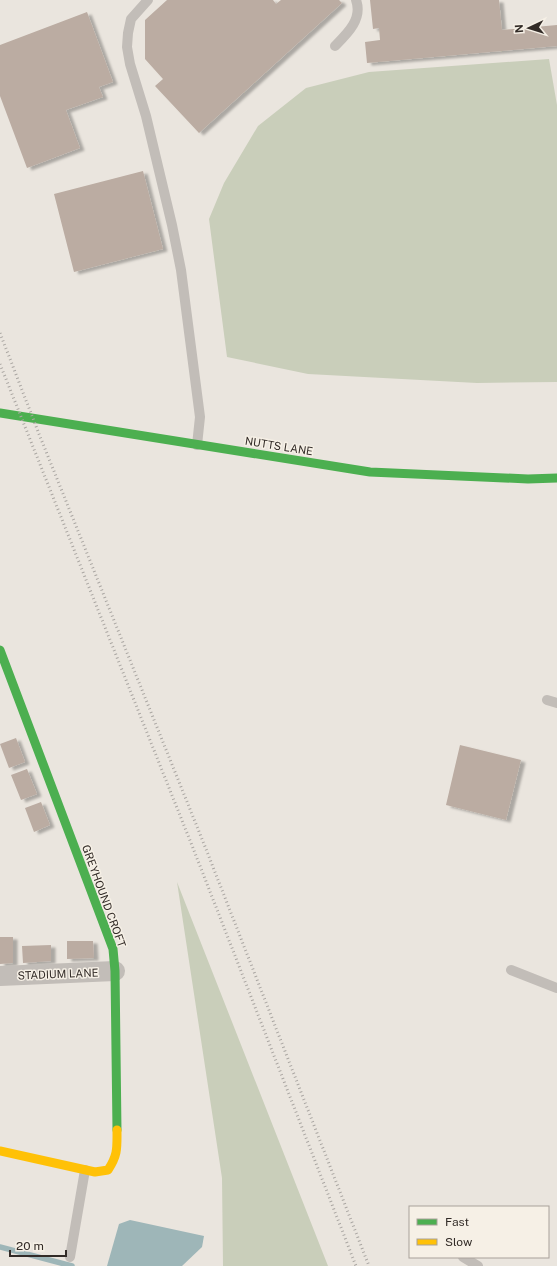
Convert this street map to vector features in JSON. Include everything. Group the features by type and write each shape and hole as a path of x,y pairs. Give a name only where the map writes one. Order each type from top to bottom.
{"street":[{"name":"NUTTS LANE","path":"0,413 370,472 528,479 557,478"},
{"name":"GREYHOUND CROFT","path":"0,650 113,949 115,971 117,1147 115,1158 108,1170 95,1172 0,1151"},
{"name":"STADIUM LANE","path":"0,976 115,971"}],"lane":[{"path":"148,0 131,19 127,47 130,64 146,116 181,270 200,417 197,445"},
{"path":"335,46 350,31 357,17 356,0"},
{"path":"511,970 557,988"},
{"path":"70,1257 85,1170"},
{"path":"465,1258 478,1266"}],"green space":[{"path":"549,59 557,105 557,382 477,383 308,374 227,357 209,219 224,183 258,126 306,88 369,72"},
{"path":"177,882 328,1266 223,1266 222,1178"}],"water":[{"path":"130,1220 204,1236 202,1247 182,1266 107,1266 119,1224"}],"building":[{"path":"167,0 273,0 276,4 281,0 339,0 342,3 199,133 155,86 163,79 145,59 145,20"},
{"path":"370,0 499,0 502,30 557,25 557,46 367,63 365,42 380,40 379,28 373,29"},
{"path":"87,12 113,82 99,87 103,97 66,110 80,148 27,168 0,96 0,45"},
{"path":"143,171 163,249 74,272 54,194"},
{"path":"16,738 25,762 9,768 0,744"},
{"path":"460,745 521,760 506,820 446,805"},
{"path":"27,769 37,794 21,800 11,775"},
{"path":"41,802 50,825 34,832 25,808"},
{"path":"0,937 13,937 13,963 0,964"},
{"path":"67,941 93,941 94,958 67,959"},
{"path":"51,945 51,961 23,963 22,946"}],"waterway":[{"path":"0,1247 72,1266"}],"railway":[{"path":"0,333 39,434 204,844 369,1266"},
{"path":"0,364 193,848 356,1266"}],"traffic: fast":[{"path":"0,413 370,472 528,479 557,478"},
{"path":"0,650 113,949 115,971 117,1130"}],"traffic: slow":[{"path":"0,1151 95,1172 108,1170 114,1160 117,1130"}]}
